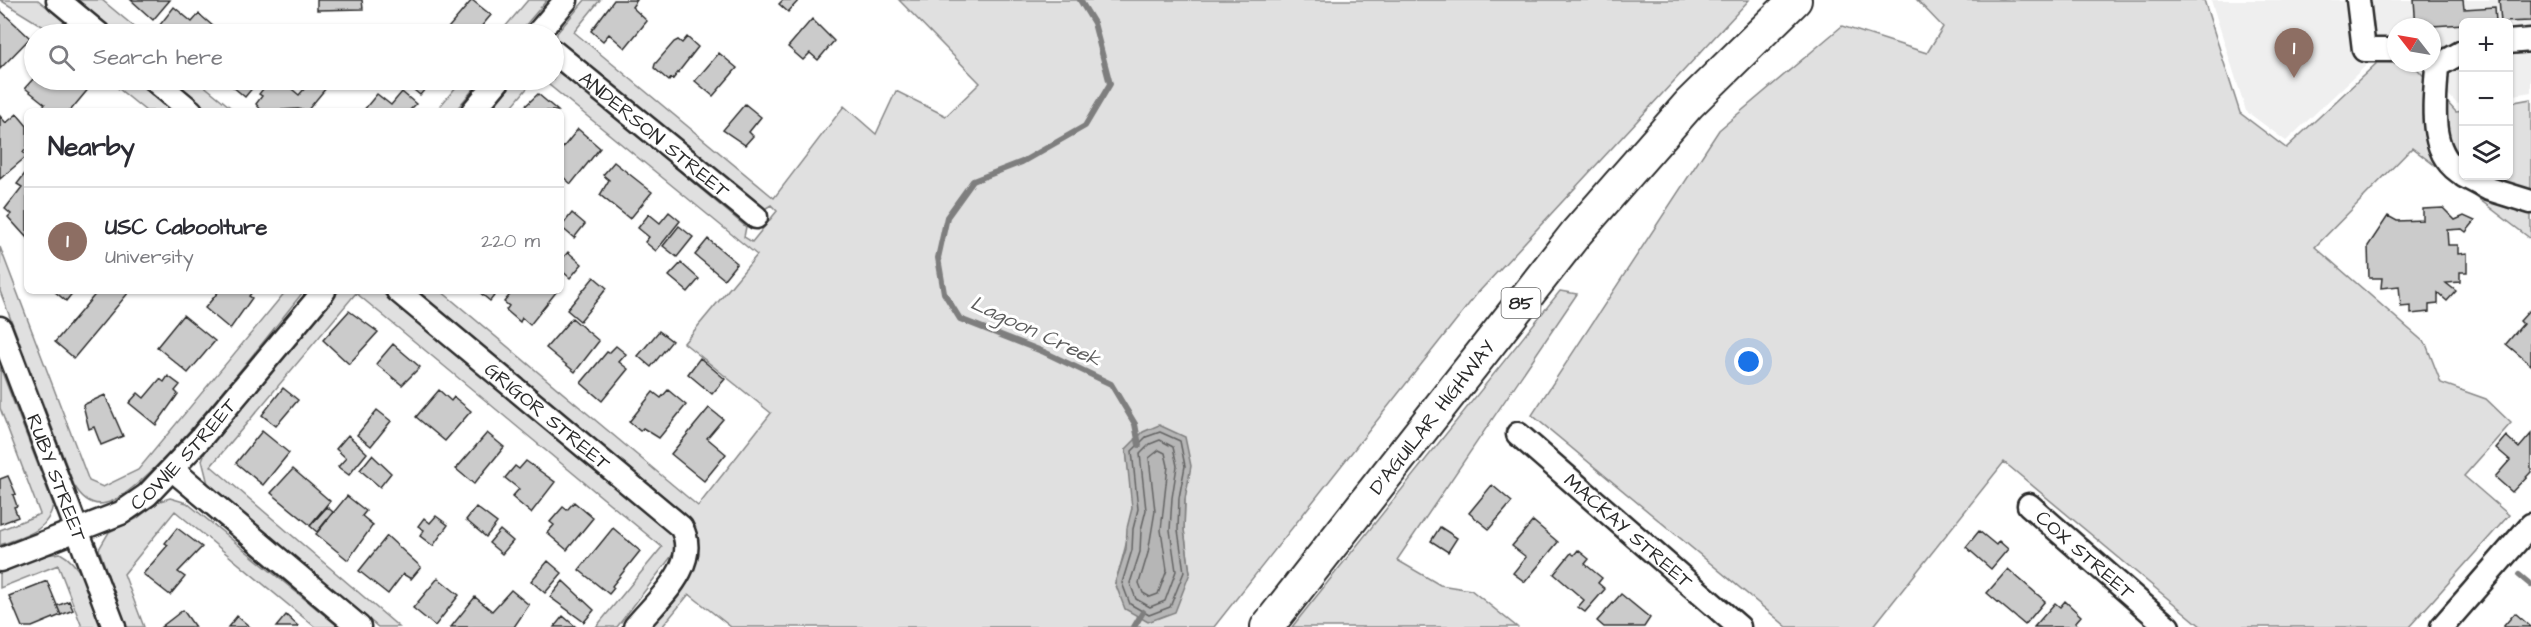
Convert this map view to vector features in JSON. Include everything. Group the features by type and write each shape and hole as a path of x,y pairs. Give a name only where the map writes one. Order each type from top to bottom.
{"highway":[{"name":"D'AGUILAR HIGHWAY","path":"1263,620 1573,212 1664,109 1772,0"},
{"name":"D'AGUILAR HIGHWAY","path":"1263,620 1577,232 1689,104 1795,0"}],"street":[{"path":"58,0 87,24"},
{"path":"546,24 566,0"},
{"path":"2358,0 2364,51 2387,50"},
{"path":"2513,42 2531,40"},
{"path":"2441,62 2459,53"},
{"name":"ANDERSON STREET","path":"564,60 756,217"},
{"path":"2435,72 2434,112 2438,143 2450,168 2459,172"},
{"path":"165,90 187,108"},
{"path":"476,108 491,90"},
{"path":"2473,180 2489,189 2531,202"},
{"name":"COWIE STREET","path":"0,560 121,513 147,495 173,470 321,294"},
{"name":"GRIGOR STREET","path":"402,294 670,515 681,527 688,545 681,571 635,627"},
{"name":"RUBY STREET","path":"0,328 114,627"},
{"name":"MACKAY STREET","path":"1518,434 1738,627"},
{"path":"173,470 359,627"},
{"name":"COX STREET","path":"2029,505 2168,627"},
{"path":"2442,627 2526,540"}],"shaded area":[{"path":"0,0 38,0 68,24 39,24"},
{"path":"75,0 102,0 131,24 104,24"},
{"path":"528,0 547,0 527,24 508,24"},
{"path":"585,0 600,0 574,32 774,198 844,106 876,134 896,91 946,116 980,83 899,0 1749,0 1476,295 1214,627 731,627 689,594 662,627 648,627 681,588 696,560 697,545 694,530 684,513 422,294 445,294 698,506 771,413 684,343 757,255 555,90 564,90 564,70 583,90 746,227 744,237 752,242 777,211 771,205 763,210 564,48 564,25","holes":["1126,449 1185,499 1184,530 1190,573 1115,583 1132,510"]},
{"path":"1917,0 2204,0 2240,113 2286,148 2378,62 2387,62 2387,72 2420,72 2456,112 2459,112 2459,180 2513,180 2513,102 2531,99 2531,239 2412,148 2315,247 2426,344 2441,383 2486,399 2511,423 2464,476 2509,515 2409,627 2202,627 2004,462 1873,627 1787,627 1532,415 1719,130 1842,26 1927,53 1943,27"},
{"path":"2211,0 2531,0 2531,92 2513,95 2513,18 2459,18 2459,104 2457,104 2428,72 2441,72 2441,18 2387,18 2387,57 2374,58 2286,141 2246,111"},
{"path":"120,90 146,90 168,108 142,108"},
{"path":"182,90 209,90 231,108 204,108"},
{"path":"454,90 473,90 458,108 439,108"},
{"path":"507,90 526,90 511,108 492,108"},
{"path":"0,247 89,481 103,487 138,470 284,294 302,294 179,443 125,493 106,503 96,504 83,497 74,485 0,291"},
{"path":"1560,291 1577,294 1397,560 1440,585 1471,590 1517,627 1292,627"},
{"path":"336,294 355,294 211,466 399,627 378,627 208,484 202,460 206,450"},
{"path":"357,294 384,294 666,528 673,537 674,553 617,627 596,627 662,547"},
{"path":"0,367 53,504 51,513 41,527 0,545 0,530 40,514 0,408"},
{"path":"170,498 187,503 339,627 315,627 175,511 124,574 144,627 126,627 99,549 109,532 136,519 160,501"},
{"path":"60,553 69,559 82,576 101,627 82,627 58,565 0,588 0,572 46,555"}],"water":[{"path":"1159,425 1185,437 1191,466 1185,499 1184,530 1190,573 1175,612 1148,622 1125,609 1115,583 1126,549 1127,528 1132,508 1126,449 1143,432"}],"building":[{"path":"131,0 170,0 153,20"},
{"path":"317,0 362,0 363,9 317,10"},
{"path":"472,0 491,15 483,24 452,24"},
{"path":"614,0 637,0 632,7 647,21 625,48 609,34 603,41 591,31"},
{"path":"783,0 799,0 788,12 779,4"},
{"path":"2414,0 2463,0 2464,9 2495,7 2496,18 2459,18 2459,24 2441,25 2441,18 2415,18"},
{"path":"2499,0 2531,0 2531,21 2513,22 2513,18 2501,18"},
{"path":"174,7 192,22 199,14 211,24 161,24"},
{"path":"0,10 24,32 24,44 0,69"},
{"path":"812,19 834,41 818,60 810,53 803,60 788,47"},
{"path":"687,37 698,47 669,81 654,68 655,64 674,42 678,40 682,43"},
{"path":"719,53 737,68 713,96 695,81"},
{"path":"28,90 88,90 72,108 42,108 45,104"},
{"path":"237,90 251,90 245,97"},
{"path":"262,90 293,90 299,95 303,90 324,90 309,108 259,108 256,104 262,96 259,94"},
{"path":"414,90 424,90 420,95"},
{"path":"402,92 416,104 412,108 365,108 377,94 391,105"},
{"path":"538,94 554,108 523,108"},
{"path":"745,104 761,117 749,132 753,136 745,145 723,130"},
{"path":"17,114 24,122 24,159 0,179 0,116 6,123"},
{"path":"578,129 600,148 571,184 564,178 564,146"},
{"path":"614,162 652,192 630,219 600,195 609,180 603,175"},
{"path":"24,175 24,235 8,217 11,214 5,209 22,187 17,184"},
{"path":"2443,208 2455,220 2464,216 2475,221 2466,232 2462,229 2447,230 2448,245 2458,245 2458,254 2467,253 2467,272 2460,272 2460,282 2446,283 2456,291 2447,301 2438,293 2438,304 2429,305 2429,312 2411,314 2411,306 2401,307 2399,286 2381,288 2382,278 2369,278 2368,246 2388,216 2397,221 2423,220 2423,209"},
{"path":"669,212 680,221 656,251 645,242 649,237 638,228 649,214 660,223"},
{"path":"572,213 585,224 574,238 564,230 564,223"},
{"path":"679,226 693,237 677,257 663,246"},
{"path":"708,239 737,263 724,279 695,255"},
{"path":"568,252 582,264 570,278 564,273 564,257"},
{"path":"681,263 699,279 688,292 669,276"},
{"path":"594,277 607,288 580,321 567,310"},
{"path":"58,294 72,294 66,301"},
{"path":"95,294 127,294 74,358 55,342"},
{"path":"217,294 251,294 249,296 252,298 230,329 205,308"},
{"path":"482,294 496,294 490,301"},
{"path":"511,294 555,294 530,325 522,318 520,322 506,310 509,306 504,302"},
{"path":"2531,309 2531,365 2506,344 2523,324 2520,321"},
{"path":"349,311 378,332 349,364 323,340"},
{"path":"183,315 215,341 188,373 157,347"},
{"path":"572,318 599,341 575,372 546,348"},
{"path":"659,331 672,341 651,367 638,356"},
{"path":"393,344 420,367 402,385 376,364"},
{"path":"616,346 626,354 619,362 628,369 602,401 581,383 607,352 609,353"},
{"path":"700,358 725,379 712,394 688,374"},
{"path":"168,376 180,385 175,391 178,394 156,425 129,403 138,393 144,398 160,379 164,382"},
{"path":"283,388 298,400 276,426 262,415"},
{"path":"439,390 451,401 454,397 471,411 445,441 416,417"},
{"path":"668,390 686,405 659,438 643,428 640,431 629,422 653,392 661,398"},
{"path":"105,395 123,436 101,445 94,427 89,429 83,405"},
{"path":"709,408 723,419 707,438 726,454 704,481 671,454"},
{"path":"377,410 391,421 371,446 357,435"},
{"path":"262,431 289,453 263,485 236,463"},
{"path":"487,433 504,447 474,484 456,469"},
{"path":"2531,434 2531,472 2512,492 2495,477 2510,460 2496,448 2506,436 2519,448"},
{"path":"348,435 367,453 349,475 338,467 346,458 336,449"},
{"path":"372,455 391,473 380,487 360,470"},
{"path":"526,461 555,482 531,513 512,497 519,489 505,478 515,466 519,469"},
{"path":"293,469 330,501 310,525 271,493"},
{"path":"8,476 16,494 13,495 17,506 14,507 18,517 0,524 0,479"},
{"path":"1492,485 1512,502 1489,529 1469,513"},
{"path":"347,496 366,511 362,516 373,525 348,560 316,534"},
{"path":"574,502 593,518 567,550 547,533 554,525 550,522 563,507 567,510"},
{"path":"327,507 333,512 317,532 310,526"},
{"path":"476,507 497,523 486,537 466,520"},
{"path":"436,516 448,525 433,546 420,536 424,530 418,526 424,518 430,523"},
{"path":"1533,521 1558,542 1525,582 1513,573 1526,557 1512,546"},
{"path":"1440,527 1457,538 1448,552 1431,541"},
{"path":"177,528 202,547 178,572 185,577 170,595 143,574 168,545 165,543"},
{"path":"613,528 640,551 612,586 614,588 609,594 579,570"},
{"path":"500,530 513,541 502,554 489,543"},
{"path":"1979,531 1996,545 1999,541 2008,549 1991,569 1966,547"},
{"path":"387,536 421,567 411,579 403,574 388,594 359,571"},
{"path":"1578,550 1589,559 1585,564 1602,578 1598,583 1605,589 1585,612 1578,607 1584,600 1554,574 1571,553 1574,555"},
{"path":"548,561 562,573 545,593 531,581"},
{"path":"2008,569 2045,601 2025,625 1987,593"},
{"path":"438,578 459,595 435,626 413,608"},
{"path":"47,581 61,615 32,627 22,627 9,596"},
{"path":"563,581 594,610 584,622 550,597"},
{"path":"511,590 529,605 514,627 451,627 475,597 492,611"},
{"path":"1621,594 1650,618 1644,627 1604,627 1597,621"},
{"path":"69,601 73,610 61,615 57,606"},
{"path":"2065,601 2081,616 2075,623 2080,627 2034,627 2055,603 2060,607"},
{"path":"183,610 195,627 161,627"},
{"path":"2515,613 2531,627 2503,627"},
{"path":"286,615 298,626 297,627 276,627"},
{"path":"237,616 250,627 228,627"},
{"path":"563,616 576,627 554,627"}],"waterway":[{"name":"Lagoon Creek","path":"1080,0 1094,23 1110,84 1085,126 1022,162 973,181 947,217 938,258 944,293 960,319 1044,352 1111,384 1135,424 1139,445"},
{"path":"2519,575 2531,585"},
{"name":"Lagoon Creek","path":"1134,627 1143,612"}],"place":[{"name":"USC Caboolture","path":"2294,78"}]}
